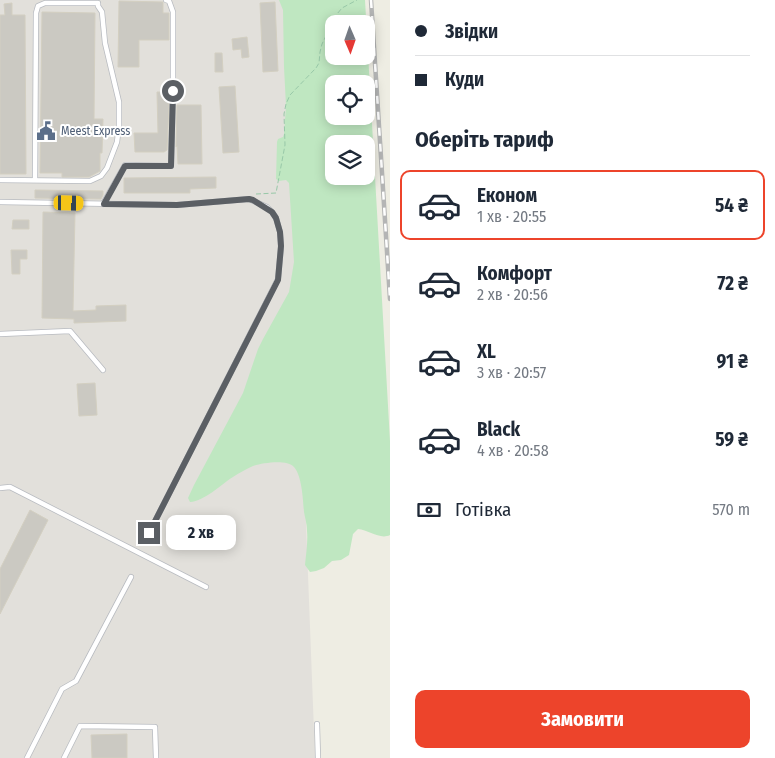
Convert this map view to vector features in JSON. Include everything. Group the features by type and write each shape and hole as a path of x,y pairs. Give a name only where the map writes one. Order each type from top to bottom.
{"lane":[{"path":"104,204 125,166 171,166 173,12 169,0 166,0"},
{"path":"0,180 90,181 101,176 107,168 117,142 119,126 118,102 105,44 102,12 98,3 45,3 38,6 36,13 35,180"},
{"path":"0,202 177,205 249,199 267,207 276,218 281,246 278,280 149,533"},
{"path":"0,334 70,331 103,370"},
{"path":"0,488 10,487 206,587"},
{"path":"26,758 62,689 76,680 131,577"},
{"path":"317,724 318,758"},
{"path":"64,758 80,726 156,727 156,758"}],"path":[{"path":"249,199 257,194 276,193 285,145 284,114 286,104 290,95 319,63 322,44 340,10 357,0"}],"shaded area":[{"path":"0,0 286,0 315,758 0,758"}],"green space":[{"path":"279,0 365,0 366,15 325,15 325,65 369,65 369,75 325,75 325,125 372,125 373,135 325,135 325,185 375,185 375,176 390,441 390,535 378,536 358,529 353,534 349,555 341,560 332,561 324,568 310,572 305,565 307,526 302,488 297,471 291,465 274,462 253,466 201,499 190,502 188,498 243,393 258,349 289,292 294,262 289,183 286,180 279,181 276,179 277,142 284,134 286,106 283,10"}],"building":[{"path":"119,1 163,2 163,13 169,13 169,40 139,40 139,67 118,67"},
{"path":"275,2 278,71 263,72 260,3"},
{"path":"12,3 12,15 25,15 26,174 0,174 0,15 5,15 4,4"},
{"path":"42,12 95,13 94,119 103,119 102,153 100,153 100,171 89,177 62,177 62,173 40,173"},
{"path":"247,37 249,57 242,58 241,49 233,50 232,39"},
{"path":"215,53 222,53 223,72 215,72"},
{"path":"235,86 239,152 223,153 219,87"},
{"path":"157,92 168,92 167,150 164,152 135,152 134,133 158,133"},
{"path":"177,105 201,105 202,164 178,164 176,147"},
{"path":"216,177 216,188 190,189 190,193 124,193 124,178"},
{"path":"35,190 103,191 103,195 101,199 35,198"},
{"path":"43,212 75,213 73,311 96,310 96,306 126,305 126,321 74,323 74,319 42,318"},
{"path":"13,220 29,220 29,229 12,229"},
{"path":"11,250 27,250 27,259 20,259 20,274 12,274"},
{"path":"95,383 97,415 79,416 77,384"},
{"path":"30,510 48,520 0,614 0,569"},
{"path":"127,734 127,758 92,758 91,735"}],"railway":[{"path":"371,0 390,299"}],"place":[{"name":"Meest Express","path":"46,131"}],"route":[{"path":"149,533 278,280 281,246 280,232 272,212 267,207 249,199 177,205 104,204 112,186 125,166 171,166 173,91"}]}
